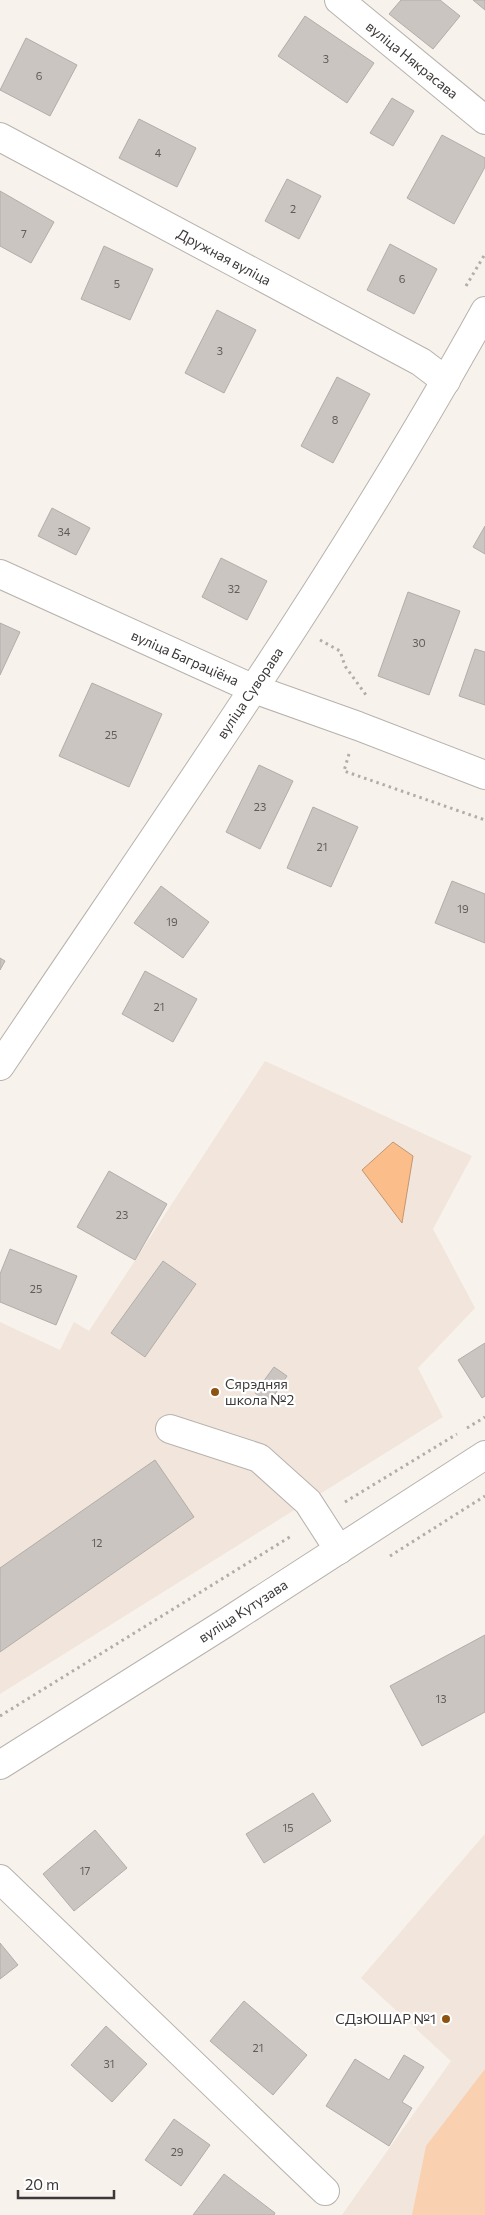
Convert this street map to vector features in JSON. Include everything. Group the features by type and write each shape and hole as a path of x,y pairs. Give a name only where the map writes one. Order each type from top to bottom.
{"street":[{"name":"вуліца Някрасава","path":"339,0 485,120"},
{"name":"Дружная вуліца","path":"0,137 421,362 446,380"},
{"name":"вуліца Суворава","path":"0,1066 204,760 296,626 446,380 485,310"},
{"name":"вуліца Баграціёна","path":"0,574 254,689 358,726 485,775"},
{"path":"170,1429 259,1458 308,1502 339,1550"},
{"name":"вуліца Кутузава","path":"0,1765 485,1455"},
{"path":"0,1879 325,2191"}],"path":[{"path":"296,626 340,651 345,666 367,696"},
{"path":"0,1716 485,1417"}],"shaded area":[{"name":"Сярэдняя школа №2","path":"265,1061 472,1156 433,1229 475,1308 418,1368 443,1417 0,1694 0,1322 60,1350 74,1322 89,1331"},
{"path":"393,1142 413,1156 402,1223 362,1170"},
{"name":"СДзЮШАР №1","path":"485,1834 485,2215 342,2215 451,2061 361,1978"},
{"path":"485,2069 485,2215 412,2215 426,2146"}],"building":[{"path":"401,0 440,0 460,16 433,49 389,14"},
{"path":"473,0 485,0 485,10"},
{"path":"305,16 374,63 347,103 278,56"},
{"path":"26,38 77,65 50,116 0,90"},
{"path":"392,98 414,111 393,146 370,133"},
{"path":"139,119 196,148 177,187 119,158"},
{"path":"442,135 485,158 485,167 454,224 407,198"},
{"path":"287,179 321,196 299,239 265,221"},
{"path":"0,191 54,222 31,263 0,246"},
{"path":"390,244 437,269 414,314 367,290"},
{"path":"104,246 153,269 130,320 81,299"},
{"path":"217,310 256,330 224,393 185,373"},
{"path":"337,377 370,394 333,463 301,446"},
{"path":"52,508 90,528 76,555 38,536"},
{"path":"485,526 485,554 473,547"},
{"path":"221,558 267,581 247,620 202,597"},
{"path":"408,592 460,611 429,695 378,676"},
{"path":"0,623 20,632 0,675"},
{"path":"475,649 485,652 485,705 459,696"},
{"path":"92,683 162,714 129,787 59,756"},
{"path":"259,765 293,781 260,849 226,832"},
{"path":"313,807 358,827 331,887 287,868"},
{"path":"452,881 485,894 485,943 435,923"},
{"path":"161,886 209,922 183,958 134,923"},
{"path":"0,958 5,961 0,970"},
{"path":"145,971 197,999 173,1042 122,1014"},
{"path":"109,1171 167,1204 135,1260 77,1227"},
{"path":"10,1249 77,1276 56,1325 0,1302 0,1274"},
{"path":"163,1261 196,1284 145,1357 111,1333"},
{"path":"485,1343 485,1396 482,1398 458,1360"},
{"path":"274,1367 287,1376 269,1403 255,1393"},
{"path":"155,1460 194,1517 0,1652 0,1568"},
{"path":"485,1635 485,1712 422,1746 390,1686"},
{"path":"313,1793 331,1821 264,1863 246,1834"},
{"path":"95,1830 127,1868 74,1911 43,1874"},
{"path":"0,1943 18,1965 0,1979"},
{"path":"244,2001 307,2055 273,2095 210,2041"},
{"path":"106,2026 147,2064 112,2102 71,2065"},
{"path":"404,2055 424,2067 402,2102 412,2108 389,2146 326,2106 355,2059 389,2080"},
{"path":"174,2119 210,2145 181,2186 145,2160"},
{"path":"224,2174 275,2213 274,2215 193,2215"}],"place":[{"name":"Сярэдняя школа №2","path":"215,1392"},
{"name":"СДзЮШАР №1","path":"446,2019"}]}
